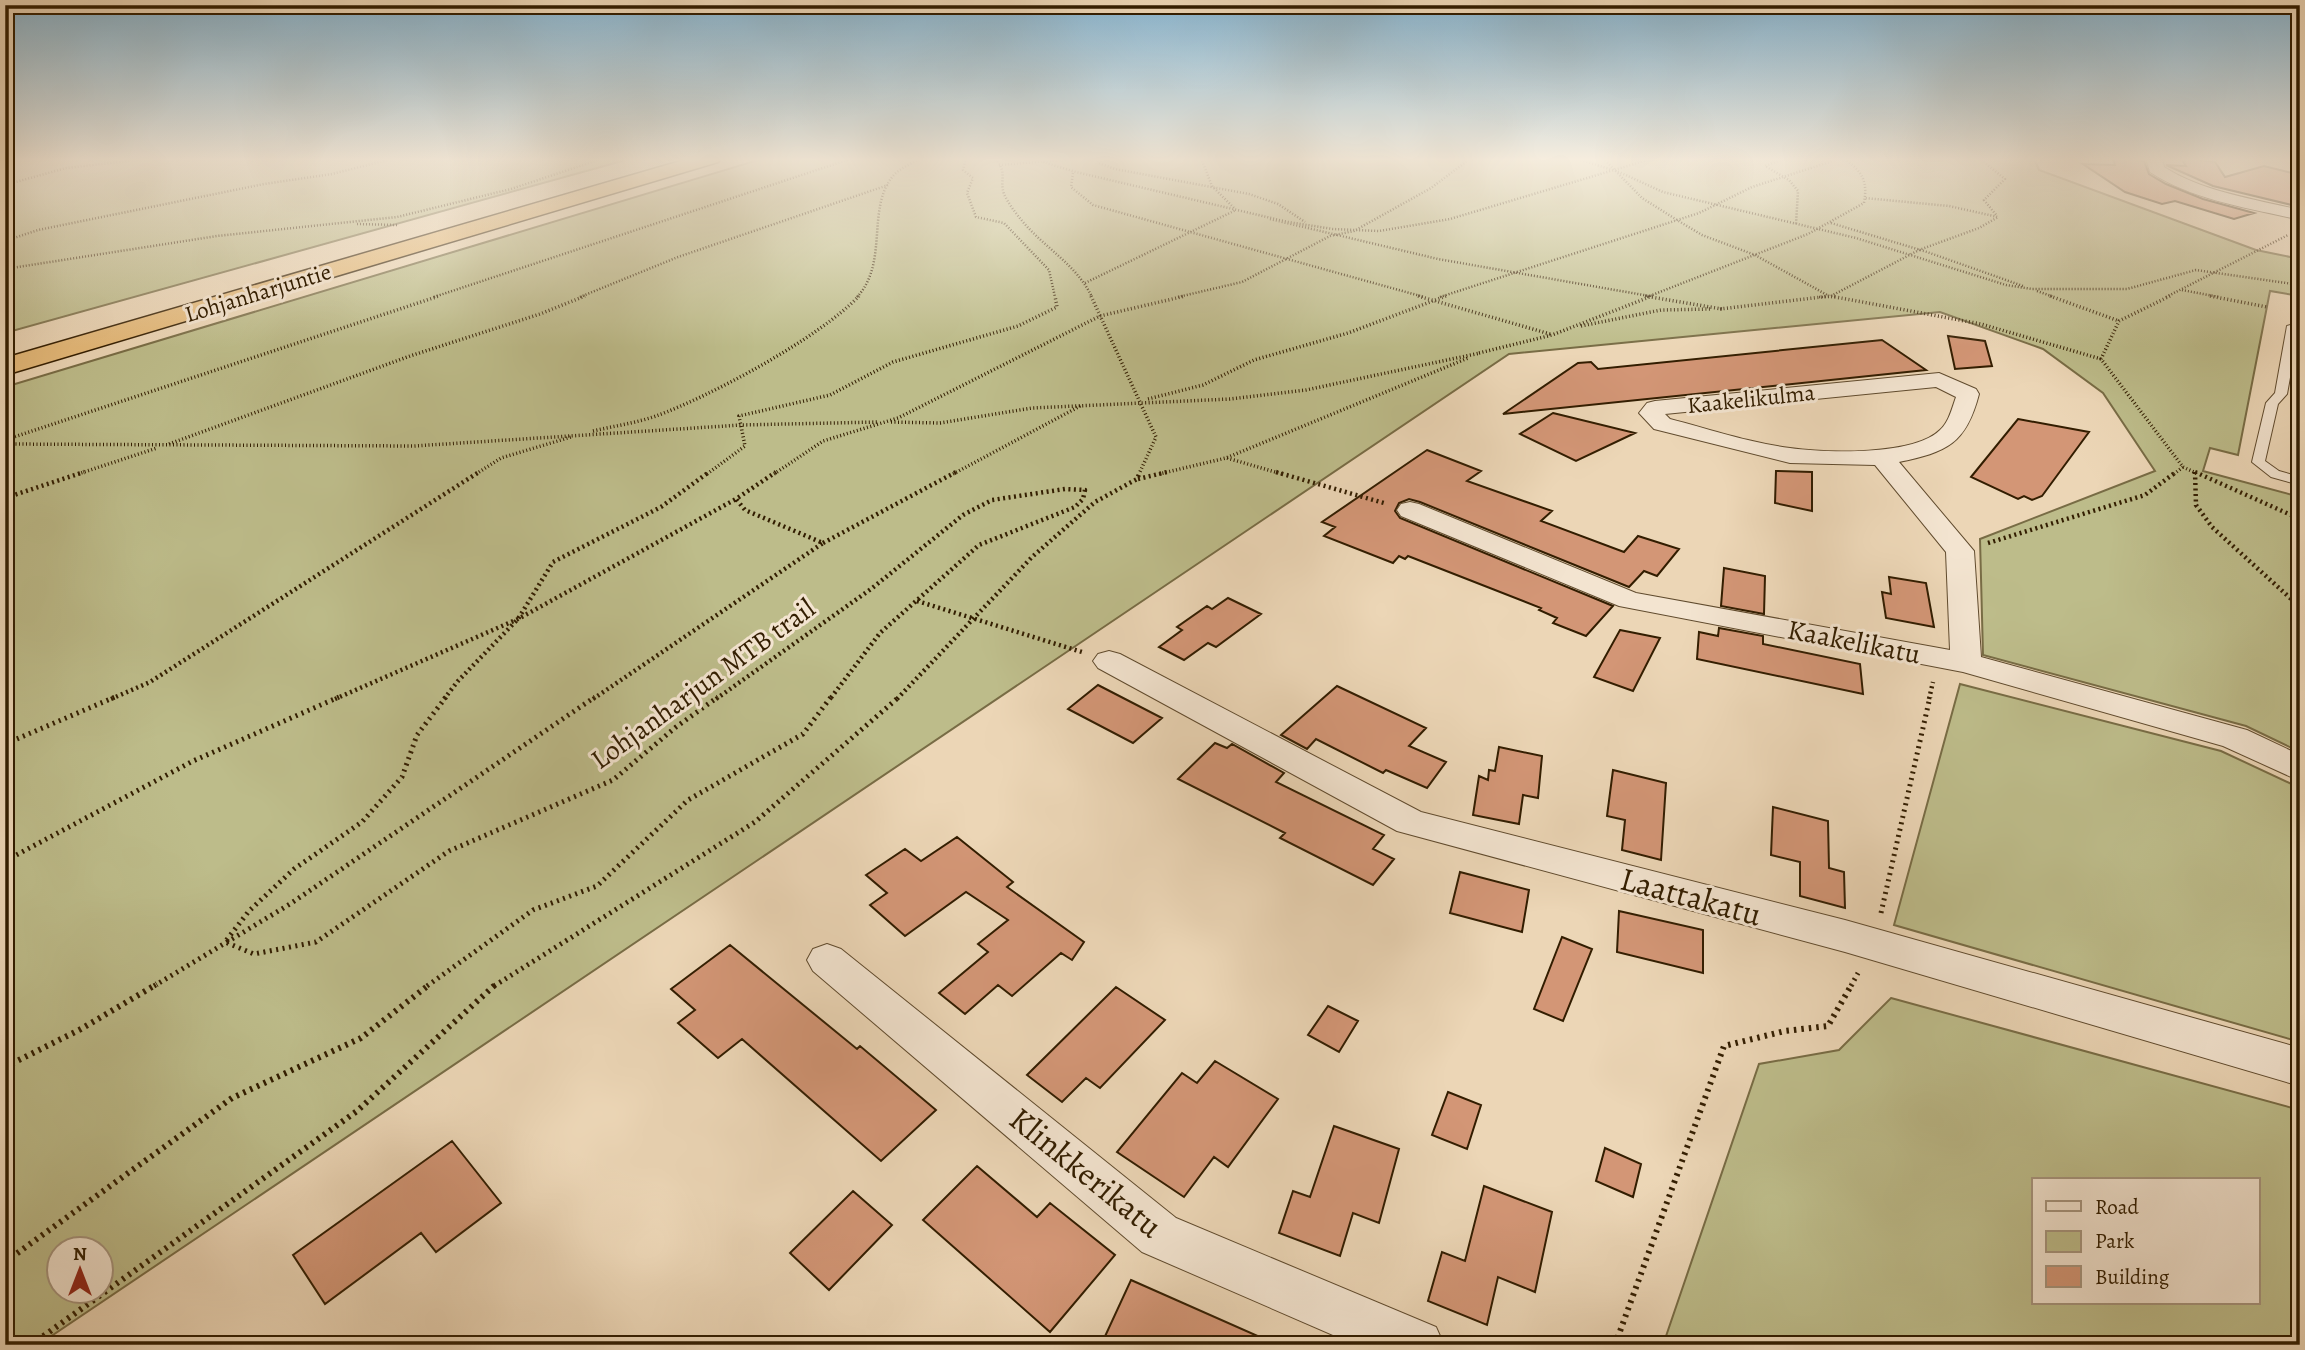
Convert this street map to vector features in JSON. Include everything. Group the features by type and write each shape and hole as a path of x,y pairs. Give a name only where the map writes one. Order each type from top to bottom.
{"highway":[{"name":"Lohjanharjuntie","path":"5,367 498,221"}],"street":[{"name":"Kaakelikulma","path":"1939,380 1968,394 1963,418 1945,441 1882,458 1790,456 1662,424 1651,413 1655,408 1939,380"},
{"path":"1882,458 1960,551 1953,660"},
{"name":"Kaakelikatu","path":"1410,510 1629,600 1953,660 2235,738 2300,769"},
{"name":"Laattakatu","path":"1110,661 1410,822 1874,944 2300,1067"},
{"name":"Klinkkerikatu","path":"827,960 1159,1234 1418,1345"}],"lane":[{"path":"2300,325 2292,326 2281,394 2272,402 2258,463 2276,474 2300,481"}],"path":[{"path":"5,241 38,230 82,221"},
{"path":"5,269 217,236 364,221"},
{"path":"5,442 665,221"},
{"path":"5,498 164,446 410,356 540,314 678,257 784,221"},
{"path":"5,744 150,682 500,458 656,416 745,373 833,317 863,293 879,255 880,221"},
{"path":"225,942 249,911 294,869 362,822 402,777 417,735 457,681 519,619 553,562 661,507 745,446 739,416 830,395 893,362 1018,326 1057,307 1049,270 1004,223 995,221"},
{"path":"1022,221 1070,265 1085,283 1140,401 1156,437 1137,479"},
{"path":"1154,221 1552,335"},
{"path":"1085,283 1213,221"},
{"path":"1277,221 1331,236 1516,274 1722,309"},
{"path":"1296,221 1354,230 1370,221"},
{"path":"5,861 193,761 519,619 736,499 823,441 898,418 1100,316 1242,282 1331,236 1354,230 1417,226 1439,221"},
{"path":"1140,401 1203,385 1254,360 1348,333 1432,300 1674,221"},
{"path":"1679,221 1702,235 1755,255 1830,296"},
{"path":"1784,221 1910,254 2006,285 2032,289 2127,289 2196,270 2300,285"},
{"path":"5,442 164,446 414,446 741,425 940,423 1032,408 1230,399 1306,390 1552,335 1834,221"},
{"path":"1830,296 1910,254 1991,221"},
{"path":"1831,223 1919,250 2119,321"},
{"path":"339,224 406,225"},
{"path":"2101,359 2119,321 2276,239 2300,232"},
{"path":"2181,290 2267,307"},
{"path":"1567,329 1661,310 1722,309 1830,296 1981,324 2101,359 2183,467 2300,519"},
{"path":"32,1345 357,1111 498,982 755,822 912,686 1032,557 1094,502 1137,479 1226,458 1480,353"},
{"path":"5,1067 81,1029 302,896 823,543 1084,404"},
{"path":"1226,458 1410,510"},
{"path":"1960,551 2145,495 2183,467"},
{"path":"2195,472 2196,505 2212,527 2300,607"},
{"name":"Lohjanharjun MTB trail","path":"5,1262 232,1098 361,1038 461,959 533,910 597,886 688,800 803,734 880,633 979,545 1075,506 1083,499 1085,489 1065,489 992,500 963,515 871,589 677,727 613,780 449,851 316,942 254,954 225,942"},
{"path":"736,499 745,510 823,543"},
{"path":"917,601 1110,661"},
{"path":"1615,1345 1724,1046 1784,1031 1828,1026 1874,944 1953,660"}],"green space":[{"path":"5,221 407,221 5,333"},
{"path":"556,221 2177,221 2256,250 2300,259 2300,296 2270,291 2238,455 2210,448 2203,471 2300,497 2300,752 2246,726 1983,655 1980,539 2155,471 2103,393 2043,349 1940,312 1509,354 116,1292 116,1234 46,1234 46,1304 99,1304 38,1345 5,1345 5,387"},
{"path":"1960,684 2221,751 2300,788 2300,1042 1894,925"},
{"path":"1891,998 2300,1110 2300,1345 1663,1345 1759,1064 1839,1050"}],"building":[{"path":"1948,336 1985,341 1992,366 1955,369"},
{"path":"1882,340 1926,370 1503,414 1578,363 1591,362 1598,369"},
{"path":"1553,413 1635,433 1576,461 1520,434"},
{"path":"2018,419 2089,432 2042,496 2032,500 2024,496 2018,499 1971,477"},
{"path":"1427,450 1481,471 1467,481 1552,511 1541,521 1624,552 1638,536 1679,549 1657,576 1644,571 1629,587 1420,502 1409,499 1399,503 1395,511 1400,518 1613,606 1586,636 1553,623 1557,618 1539,610 1541,608 1408,556 1405,559 1399,556 1393,563 1324,536 1335,527 1322,522"},
{"path":"1776,471 1812,472 1812,511 1775,503"},
{"path":"1724,568 1765,576 1764,614 1721,606"},
{"path":"1889,577 1926,583 1934,627 1886,618 1882,592 1891,594"},
{"path":"1228,598 1261,614 1216,647 1208,643 1184,660 1159,647 1182,630 1177,627 1207,606 1212,609"},
{"path":"1719,628 1763,636 1763,644 1860,664 1863,694 1697,659 1699,632 1718,636"},
{"path":"1620,630 1660,638 1633,691 1594,677"},
{"path":"1098,685 1162,718 1133,743 1068,709"},
{"path":"1337,686 1426,728 1409,746 1446,762 1427,788 1386,770 1383,773 1316,739 1307,749 1281,735"},
{"path":"1215,743 1227,748 1232,744 1284,773 1276,782 1384,835 1373,849 1394,859 1373,885 1280,838 1285,833 1178,779"},
{"path":"1499,747 1542,756 1538,798 1523,795 1519,824 1473,815 1479,776 1488,780 1489,770 1495,771"},
{"path":"1613,770 1666,783 1661,860 1622,850 1625,820 1607,816"},
{"path":"1773,807 1828,821 1829,868 1844,872 1845,908 1800,896 1800,862 1771,855"},
{"path":"957,837 1013,882 1007,887 1084,942 1072,960 1061,953 1012,996 998,985 965,1014 939,993 988,952 978,944 1008,920 966,892 905,936 870,905 887,893 866,875 905,849 921,861"},
{"path":"1460,872 1529,890 1522,932 1450,913"},
{"path":"1619,911 1703,930 1703,973 1617,952"},
{"path":"1562,937 1592,949 1563,1021 1534,1009"},
{"path":"730,945 857,1049 860,1046 936,1110 881,1161 742,1039 718,1058 678,1023 695,1010 671,989"},
{"path":"1116,987 1165,1020 1100,1088 1086,1078 1062,1102 1027,1075"},
{"path":"1328,1006 1358,1021 1339,1052 1308,1035"},
{"path":"1215,1061 1278,1099 1228,1167 1214,1157 1184,1197 1117,1152 1182,1073 1197,1083"},
{"path":"1448,1092 1481,1105 1467,1149 1432,1135"},
{"path":"1334,1126 1399,1149 1379,1223 1353,1213 1340,1256 1279,1233 1293,1191 1310,1197"},
{"path":"452,1141 501,1203 436,1252 421,1233 325,1304 293,1255"},
{"path":"1605,1148 1641,1164 1633,1197 1596,1181"},
{"path":"977,1166 1037,1217 1050,1203 1115,1255 1050,1332 923,1220"},
{"path":"1484,1186 1552,1212 1535,1292 1498,1277 1487,1325 1428,1301 1442,1252 1465,1261"},
{"path":"853,1191 892,1225 829,1290 790,1253"},
{"path":"1131,1280 1278,1345 1101,1345"}]}
